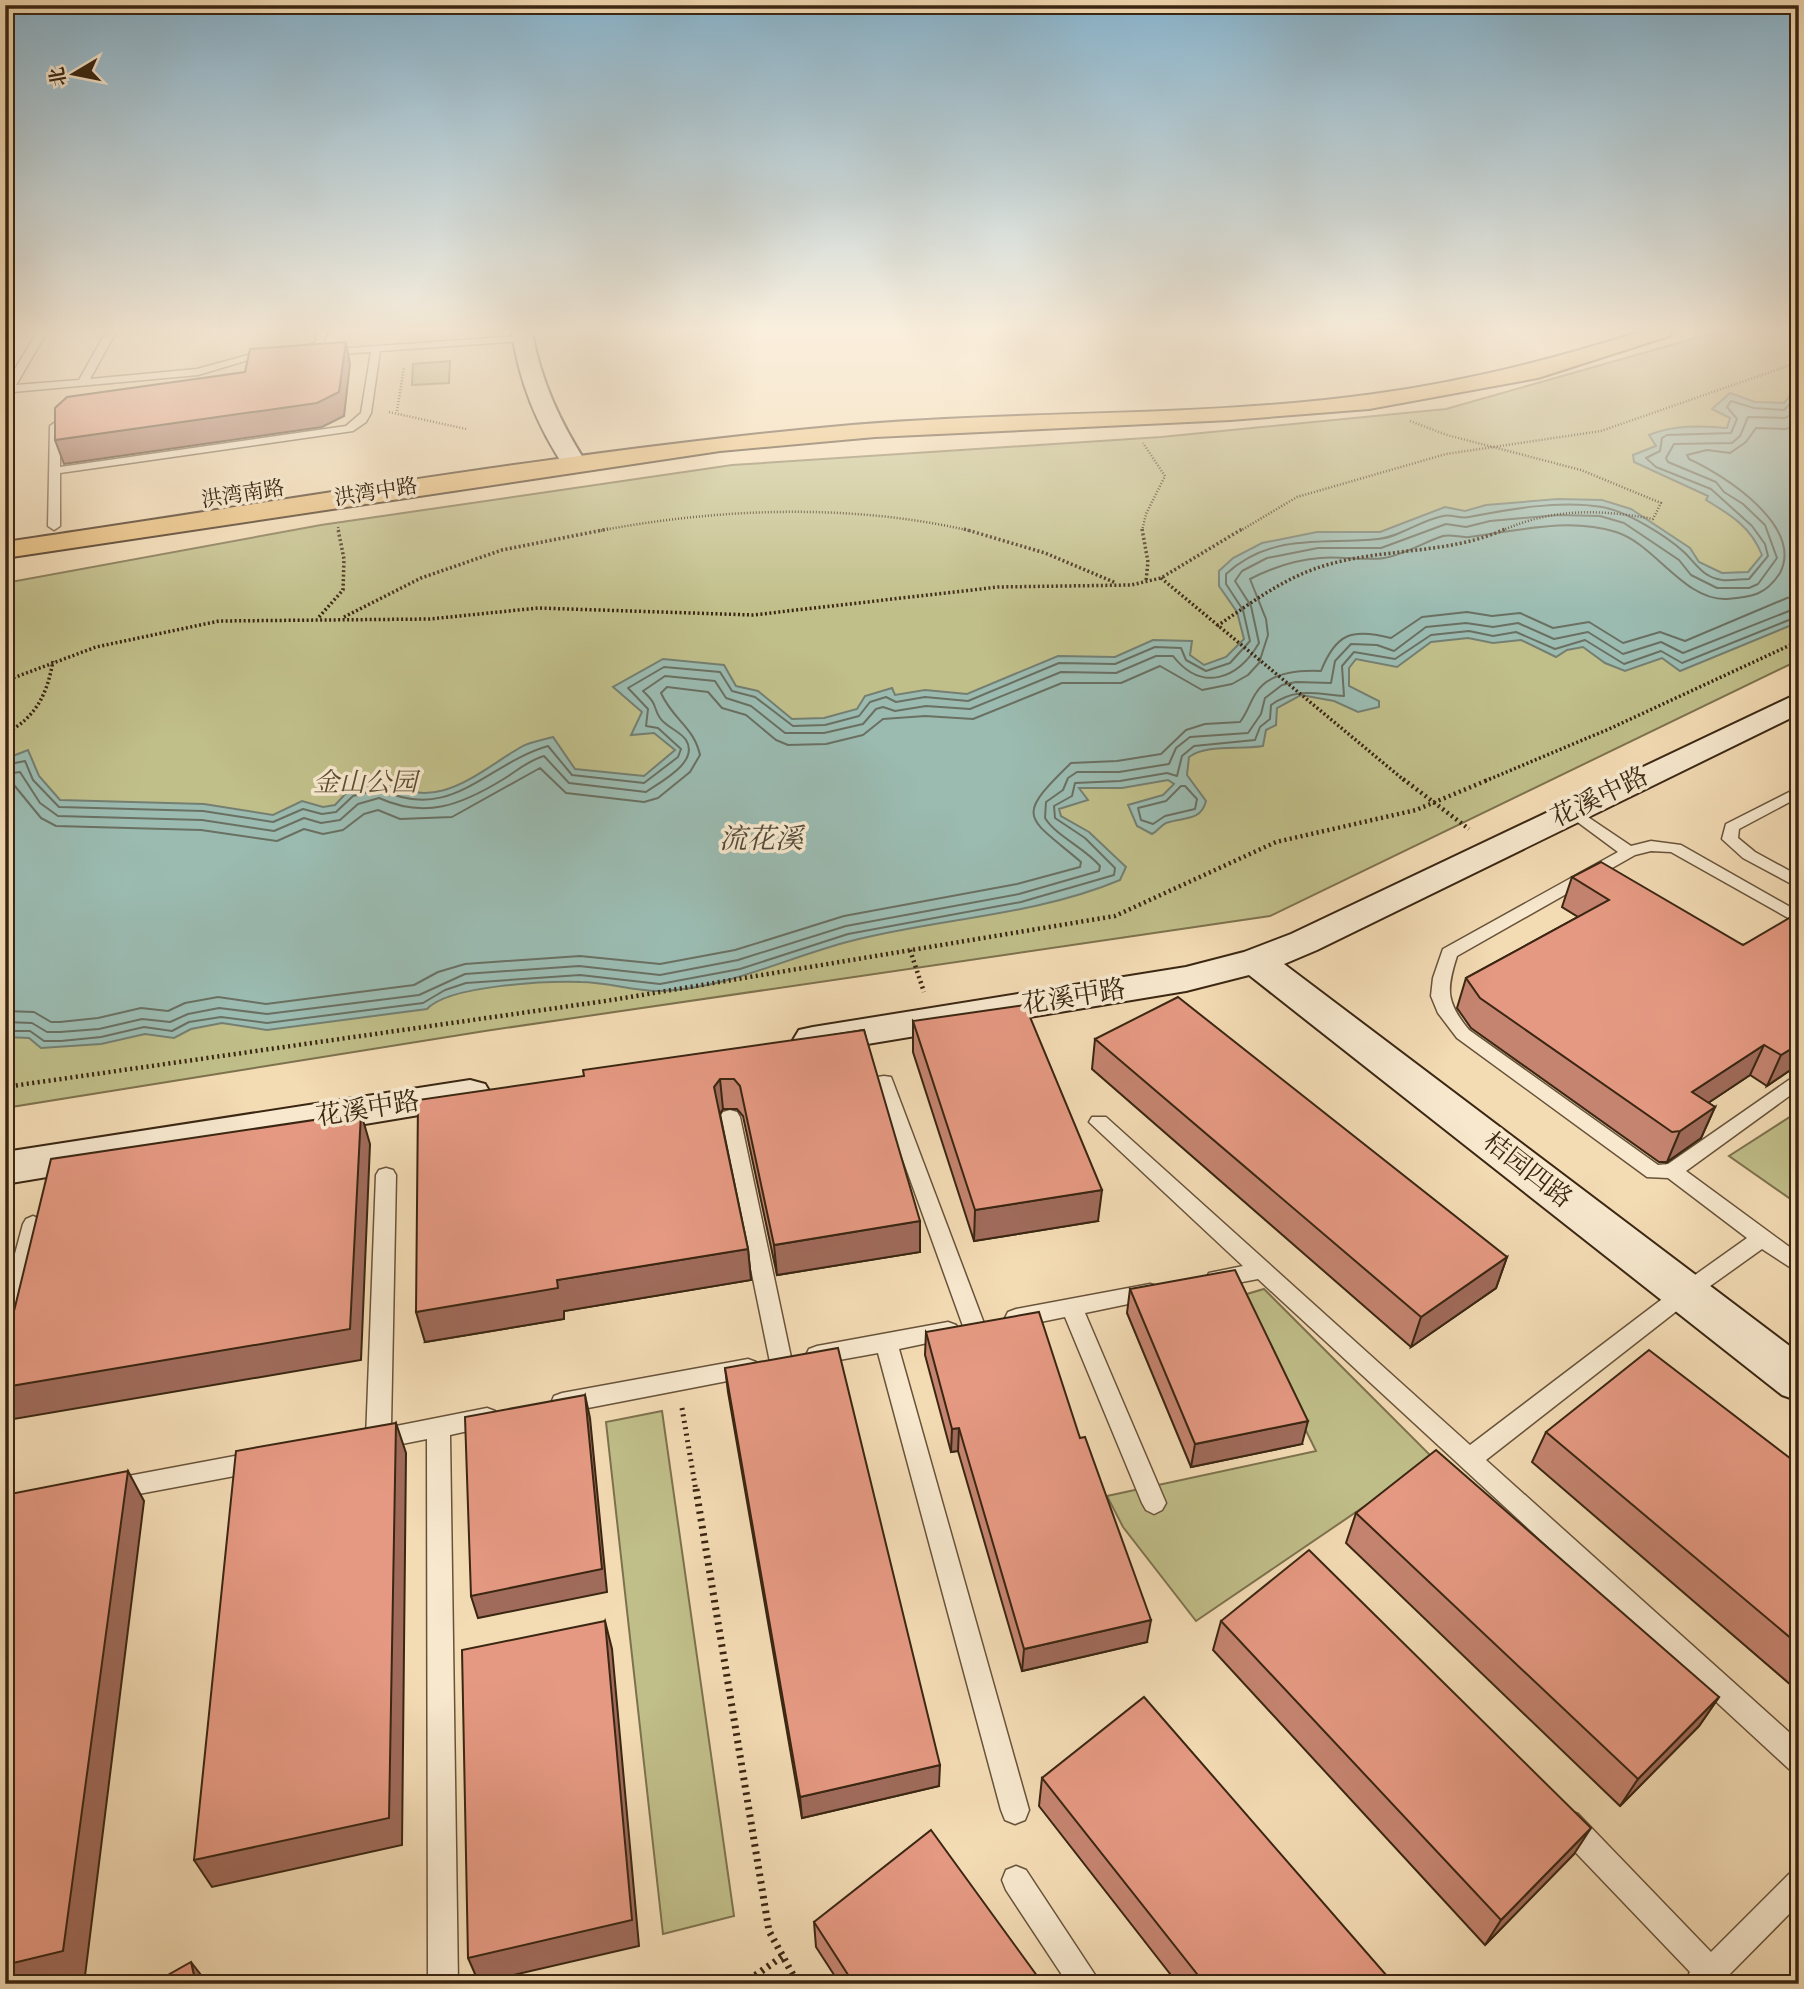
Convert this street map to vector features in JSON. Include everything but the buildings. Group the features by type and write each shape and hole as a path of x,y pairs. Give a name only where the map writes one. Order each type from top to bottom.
{"main road":[{"name":"洪湾南路","path":"5,534 388,472 570,456 793,425"},
{"name":"洪湾中路","path":"5,550 330,500 570,456 828,434 1001,425"}],"street":[{"path":"550,425 570,456"},
{"name":"花溪中路","path":"785,1044 1186,979 1256,961 1304,942 1799,702"},
{"name":"桔园四路","path":"1256,961 1799,1381"},
{"name":"花溪中路","path":"5,1168 511,1088"}],"lane":[{"path":"54,526 56,425"},
{"path":"54,471 340,432 357,425"},
{"path":"1799,791 1731,827 1731,839 1748,855 1799,883"},
{"path":"1573,812 1629,852"},
{"path":"1799,919 1675,848 1651,845 1629,852 1449,953 1438,986 1443,1011 1462,1034 1654,1172 1672,1171 1799,1079"},
{"path":"884,1082 974,1326"},
{"path":"730,1117 781,1362"},
{"path":"1099,1122 1799,1759"},
{"path":"1672,1171 1799,1265"},
{"path":"379,1438 386,1175"},
{"path":"5,1334 33,1224"},
{"path":"1470,1460 1685,1293 1762,1238"},
{"path":"1194,1283 1262,1270"},
{"path":"544,1407 1167,1288"},
{"path":"1072,1307 1154,1503"},
{"path":"886,1342 1014,1810"},
{"path":"352,1443 504,1414"},
{"path":"438,1427 443,1984"},
{"path":"85,1494 272,1459"},
{"path":"1547,1802 1705,1978 1799,1885"},
{"path":"1016,1880 1086,1984"}],"path":[{"path":"450,425 466,429"},
{"path":"1133,425 1165,476 1144,518 1142,539 1151,563 1146,581"},
{"path":"1217,626 1282,582 1335,561 1385,551 1481,539 1504,528 1561,510 1587,508 1653,519 1661,503 1581,470 1447,435 1423,425"},
{"path":"5,681 53,661 133,638 219,621 343,617 430,618 538,608 753,615 998,587 1146,581 1161,578 1297,497 1446,454 1601,431 1619,425"},
{"path":"319,618 344,590 344,559 330,500"},
{"path":"343,617 421,578 502,550 604,530 695,518 810,511 940,524 992,536 1045,553 1118,584"},
{"path":"1161,578 1432,803 1497,848"},
{"path":"5,1087 612,1000 1115,916 1276,842 1416,810 1609,729 1799,641"},
{"path":"5,734 29,720 40,708 48,693 53,661"},
{"path":"910,950 934,1020"},
{"path":"677,1381 769,1931 798,1984"},
{"path":"743,1984 783,1956"}],"green space":[{"name":"金山公园","path":"1285,425 1799,425 1799,660 1270,916 485,1031 5,1108 5,583 321,525 732,465 1161,437"},
{"path":"1799,1111 1799,1205 1729,1156"},
{"path":"1264,1289 1434,1459 1196,1621 1123,1527 1107,1496 1316,1451 1240,1296"},
{"path":"662,1411 734,1916 663,1934 606,1422"}],"water":[{"name":"流花溪","path":"1728,425 1799,425 1799,622 1680,671 1662,658 1625,671 1605,663 1583,647 1567,650 1556,657 1521,640 1493,643 1468,638 1431,642 1397,667 1356,659 1349,668 1349,686 1379,701 1379,707 1358,712 1334,701 1301,695 1277,708 1276,725 1266,730 1263,746 1205,750 1189,757 1187,775 1206,801 1204,808 1195,816 1166,823 1152,834 1137,826 1128,805 1163,795 1174,784 1168,780 1122,788 1079,788 1088,800 1059,809 1061,816 1089,832 1126,867 1120,880 1087,892 1021,909 851,941 733,979 685,989 651,991 581,982 546,982 477,990 439,1001 427,1009 267,1030 222,1023 191,1029 174,1038 145,1034 101,1044 41,1048 29,1038 5,1037 5,759 28,750 39,776 60,800 204,804 273,815 302,801 323,807 335,805 349,790 383,781 403,790 421,793 439,791 472,778 525,745 553,737 575,769 644,776 675,750 654,733 631,735 642,712 613,687 663,659 724,665 736,686 758,691 792,719 824,718 857,709 865,696 892,688 895,695 925,690 967,694 1058,656 1115,657 1153,640 1192,641 1190,655 1204,665 1226,657 1244,639 1237,612 1219,586 1219,571 1233,558 1262,543 1317,532 1380,532 1445,507 1465,511 1486,505 1558,499 1602,500 1631,509 1690,548 1699,562 1722,573 1748,572 1762,555 1746,529 1706,500 1708,496 1634,462 1633,455 1656,446 1649,435 1659,431 1688,427 1727,428"}]}
